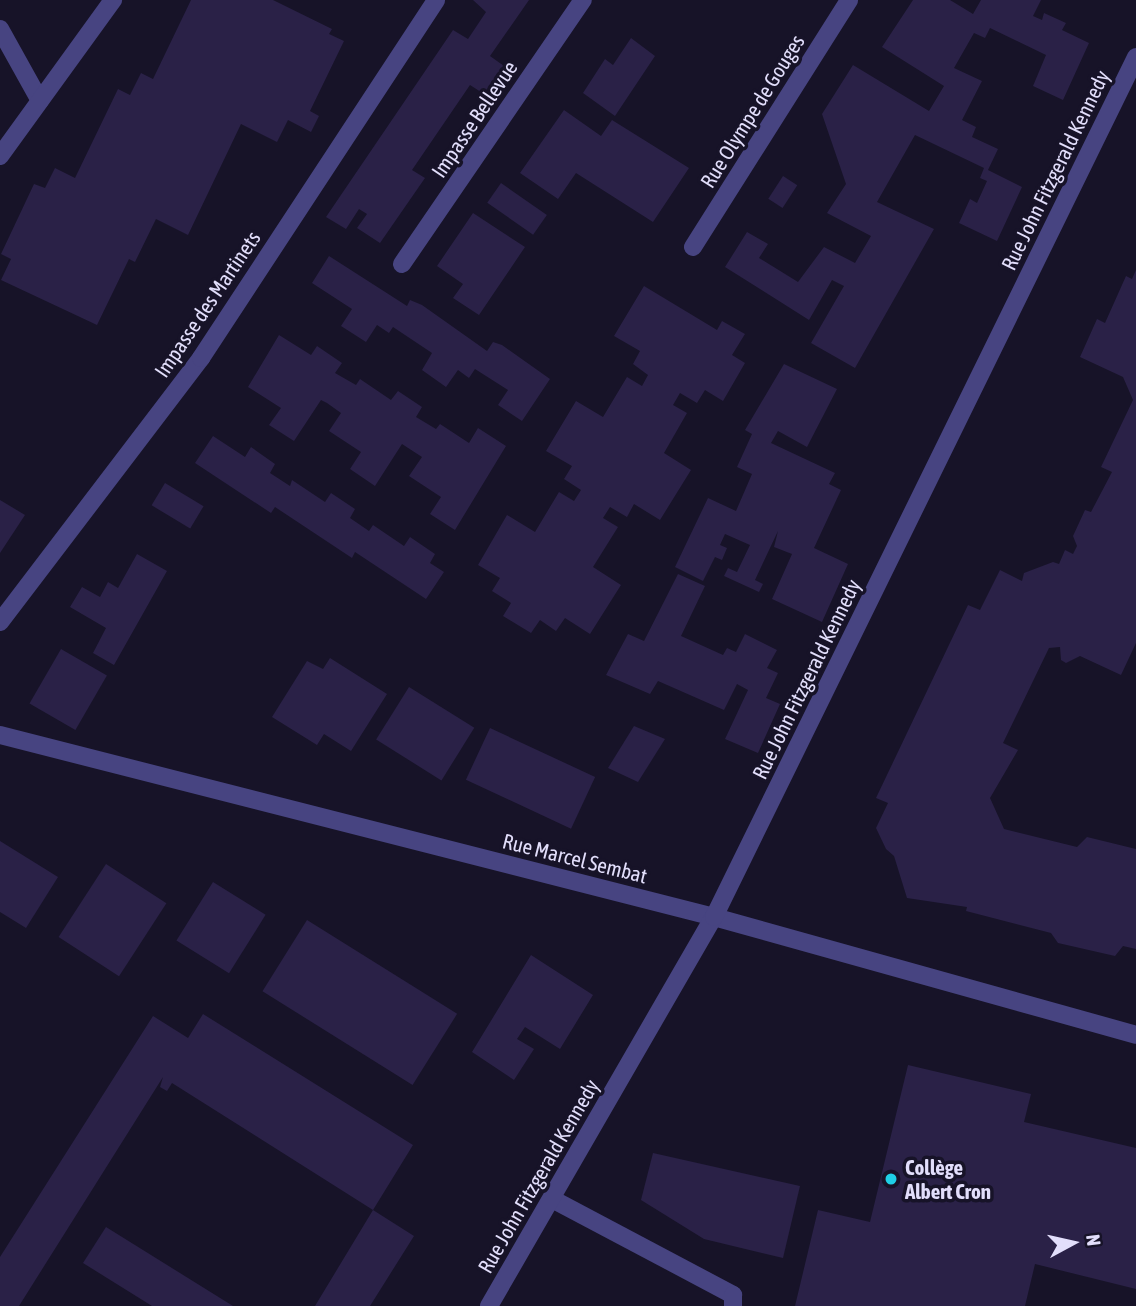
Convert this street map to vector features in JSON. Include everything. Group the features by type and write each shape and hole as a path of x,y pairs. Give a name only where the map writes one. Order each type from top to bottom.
{"street":[{"path":"0,156 113,0"},
{"name":"Impasse des Martinets","path":"0,622 201,358 436,0"},
{"name":"Impasse Bellevue","path":"402,264 583,0"},
{"name":"Rue Olympe de Gouges","path":"693,247 849,0"},
{"path":"0,29 40,101"},
{"name":"Rue John Fitzgerald Kennedy","path":"489,1306 714,916 1136,57"},
{"name":"Rue Marcel Sembat","path":"0,735 714,916 1136,1035"},
{"path":"552,1199 733,1295 733,1306"}],"building":[{"path":"191,0 273,0 332,29 329,34 344,41 310,111 319,116 311,132 288,120 277,142 241,124 188,235 156,219 135,262 129,259 97,325 1,280 11,259 1,254 34,184 45,188 55,168 75,178 118,89 130,95 141,73 153,79"},
{"path":"473,0 529,0 490,56 504,66 484,94 470,85 412,170 425,178 380,243 357,228 367,214 359,209 346,229 326,217 453,30 468,39 486,12"},
{"path":"913,0 950,0 973,14 981,0 1041,0 1033,16 1042,20 1044,13 1066,23 1062,30 1089,43 1063,100 1033,86 1046,55 990,28 985,38 974,33 954,68 982,81 962,120 976,127 972,137 998,149 988,170 1022,187 997,241 959,223 970,199 977,203 987,181 980,178 984,168 915,135 877,202 934,229 855,368 811,343 844,286 832,280 809,320 725,267 747,232 768,244 759,258 798,282 824,247 855,263 871,236 827,213 846,184 822,114 853,65 929,111 944,86 882,47"},
{"path":"631,38 655,56 615,116 583,93 605,59 613,65"},
{"path":"564,110 601,136 612,120 689,168 653,222 576,173 558,199 520,173"},
{"path":"783,176 797,185 783,208 768,199"},
{"path":"501,183 547,215 533,235 487,203"},
{"path":"473,213 525,247 479,315 453,298 463,284 437,266"},
{"path":"329,256 407,306 410,300 422,305 487,351 493,342 502,345 550,379 522,421 498,405 508,390 475,369 469,378 458,370 446,387 422,370 432,353 393,327 389,333 377,325 366,342 341,326 352,309 312,283"},
{"path":"1136,270 1136,643 1121,675 1080,656 1066,663 1061,660 1060,647 1049,648 1003,743 1018,750 990,798 1004,829 1077,847 1087,837 1136,849 1136,949 1123,946 1115,956 1058,943 1051,933 966,911 967,907 907,898 894,856 886,849 876,828 888,803 876,798 968,605 980,610 1000,570 1022,581 1024,573 1053,562 1059,564 1065,550 1073,554 1077,546 1073,536 1085,510 1091,512 1112,472 1101,467 1133,400 1123,377 1080,357 1097,319 1105,323 1126,276 1132,279"},
{"path":"644,286 717,330 722,321 745,334 732,355 745,363 723,401 705,390 697,403 680,393 673,405 687,413 664,453 691,470 660,520 634,504 627,517 610,507 603,518 618,527 593,567 621,585 590,634 565,618 556,631 540,620 531,633 503,616 511,603 492,591 500,578 478,565 507,515 535,532 559,492 574,501 581,490 564,479 572,466 546,451 576,401 603,417 627,377 642,386 648,375 633,364 640,351 614,336"},
{"path":"279,335 311,355 317,346 342,363 335,373 356,385 360,379 391,400 398,391 422,407 416,417 436,429 440,424 469,443 478,428 506,446 455,530 430,514 441,497 409,476 422,457 402,444 375,486 350,469 361,452 329,431 341,413 327,403 321,400 294,441 269,425 281,408 248,387"},
{"path":"784,364 837,389 807,447 778,431 771,443 835,473 829,484 841,490 814,548 848,564 822,622 772,599 792,554 774,547 778,531 755,580 763,584 759,592 724,576 728,568 737,572 750,545 725,534 720,545 727,548 722,560 715,557 703,581 675,567 708,498 736,511 752,474 737,467 752,434 745,430"},
{"path":"213,436 245,457 251,447 275,464 270,473 290,486 292,480 325,502 331,493 355,509 350,518 369,531 373,525 404,546 410,537 435,554 430,563 444,572 426,599 355,552 352,558 275,507 271,513 195,463"},
{"path":"165,483 204,506 190,528 152,505"},
{"path":"0,500 25,515 0,553"},
{"path":"137,554 167,571 114,665 93,653 106,628 70,607 82,587 100,597 108,582 118,588"},
{"path":"678,574 705,586 681,636 723,655 727,648 736,652 745,634 777,650 767,668 778,673 766,698 780,704 758,753 725,739 748,690 737,684 724,710 658,681 650,694 606,675 628,634 644,641"},
{"path":"61,649 107,676 75,730 30,704"},
{"path":"330,658 387,694 351,751 324,734 317,745 272,717 307,661 323,669"},
{"path":"409,687 474,728 441,780 376,740"},
{"path":"634,726 665,739 638,782 608,768"},
{"path":"490,728 595,777 571,829 466,780"},
{"path":"0,841 58,877 26,928 0,912"},
{"path":"106,864 166,903 119,976 59,937"},
{"path":"213,882 266,915 229,973 176,941"},
{"path":"307,920 457,1014 413,1085 262,991"},
{"path":"531,955 593,995 560,1049 525,1027 517,1039 534,1049 514,1080 472,1052"},
{"path":"203,1014 413,1145 373,1210 172,1083 167,1091 160,1087 163,1077 19,1306 0,1306 0,1257 153,1016 188,1038"},
{"path":"908,1065 1031,1094 1024,1122 1136,1148 1136,1289 1035,1264 1025,1306 795,1306 818,1210 870,1222"},
{"path":"653,1153 800,1186 783,1258 704,1239 641,1200"},
{"path":"373,1210 414,1236 370,1306 315,1306"},
{"path":"106,1227 233,1306 152,1306 83,1263"}],"place":[{"name":"Collège Albert Cron","path":"891,1179"}]}
